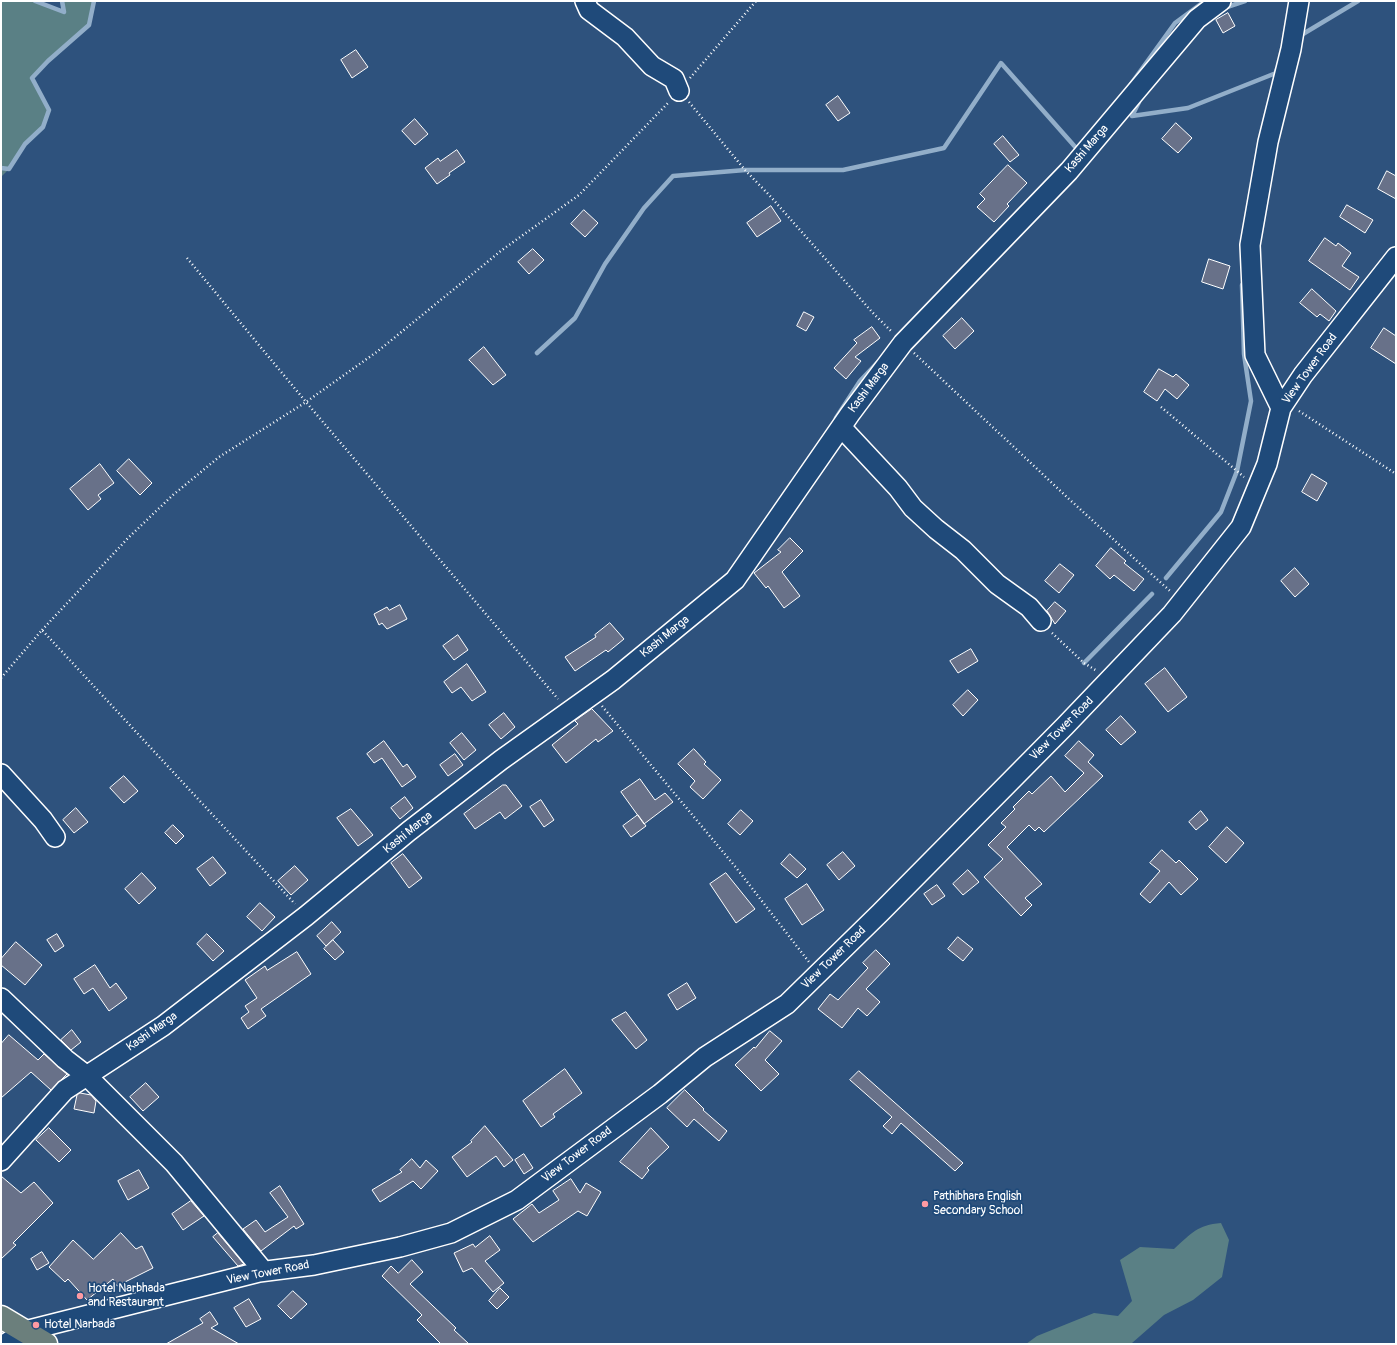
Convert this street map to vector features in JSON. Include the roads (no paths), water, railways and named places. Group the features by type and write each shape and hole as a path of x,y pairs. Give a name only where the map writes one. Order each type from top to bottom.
{"highway":[{"path":"1,1317 46,1344"}],"street":[{"path":"585,1 589,10 625,37 652,66 674,80 680,91"},
{"name":"Kashi Marga","path":"1,1161 65,1090 163,1026 306,916 409,832 568,710 593,695 735,580 840,427 903,343 1069,171 1197,19 1221,1"},
{"path":"1289,407 1255,355 1250,245 1268,142 1291,48 1299,1"},
{"name":"View Tower Road","path":"5,1344 25,1331 259,1272 314,1265 400,1247 451,1233 517,1200 660,1094 705,1057 786,1004 880,913 1111,679 1182,601 1241,527 1303,375 1396,257"},
{"path":"840,427 898,488 913,508 936,529 963,550 997,584 1028,607 1041,621"},
{"path":"1,774 43,820 55,837"},
{"path":"1,998 65,1059 87,1076 174,1163 261,1268 259,1272"}],"waterway":[{"path":"35,1 64,12 62,1"},
{"path":"1,168 9,169 25,144 43,127 49,110 32,78 48,61 89,25 94,1"},
{"path":"1131,84 1175,23 1205,1"},
{"path":"1224,8 1245,1"},
{"path":"1298,37 1358,1"},
{"path":"537,353 575,318 605,264 644,208 673,176 745,170 843,170 944,148 1001,63 1077,149"},
{"path":"1132,116 1188,108 1276,73 1277,69"},
{"path":"1132,116 1139,102"},
{"path":"1166,578 1221,512 1237,471 1251,401 1244,354 1242,285"},
{"path":"836,418 860,381 877,363"},
{"path":"1084,663 1152,594"}],"place":[{"name":"Pathibhara English Secondary School","path":"925,1204"},
{"name":"Hotel Narbhada and Restaurant","path":"80,1296"},
{"name":"Hotel Narbada","path":"36,1325"}]}
